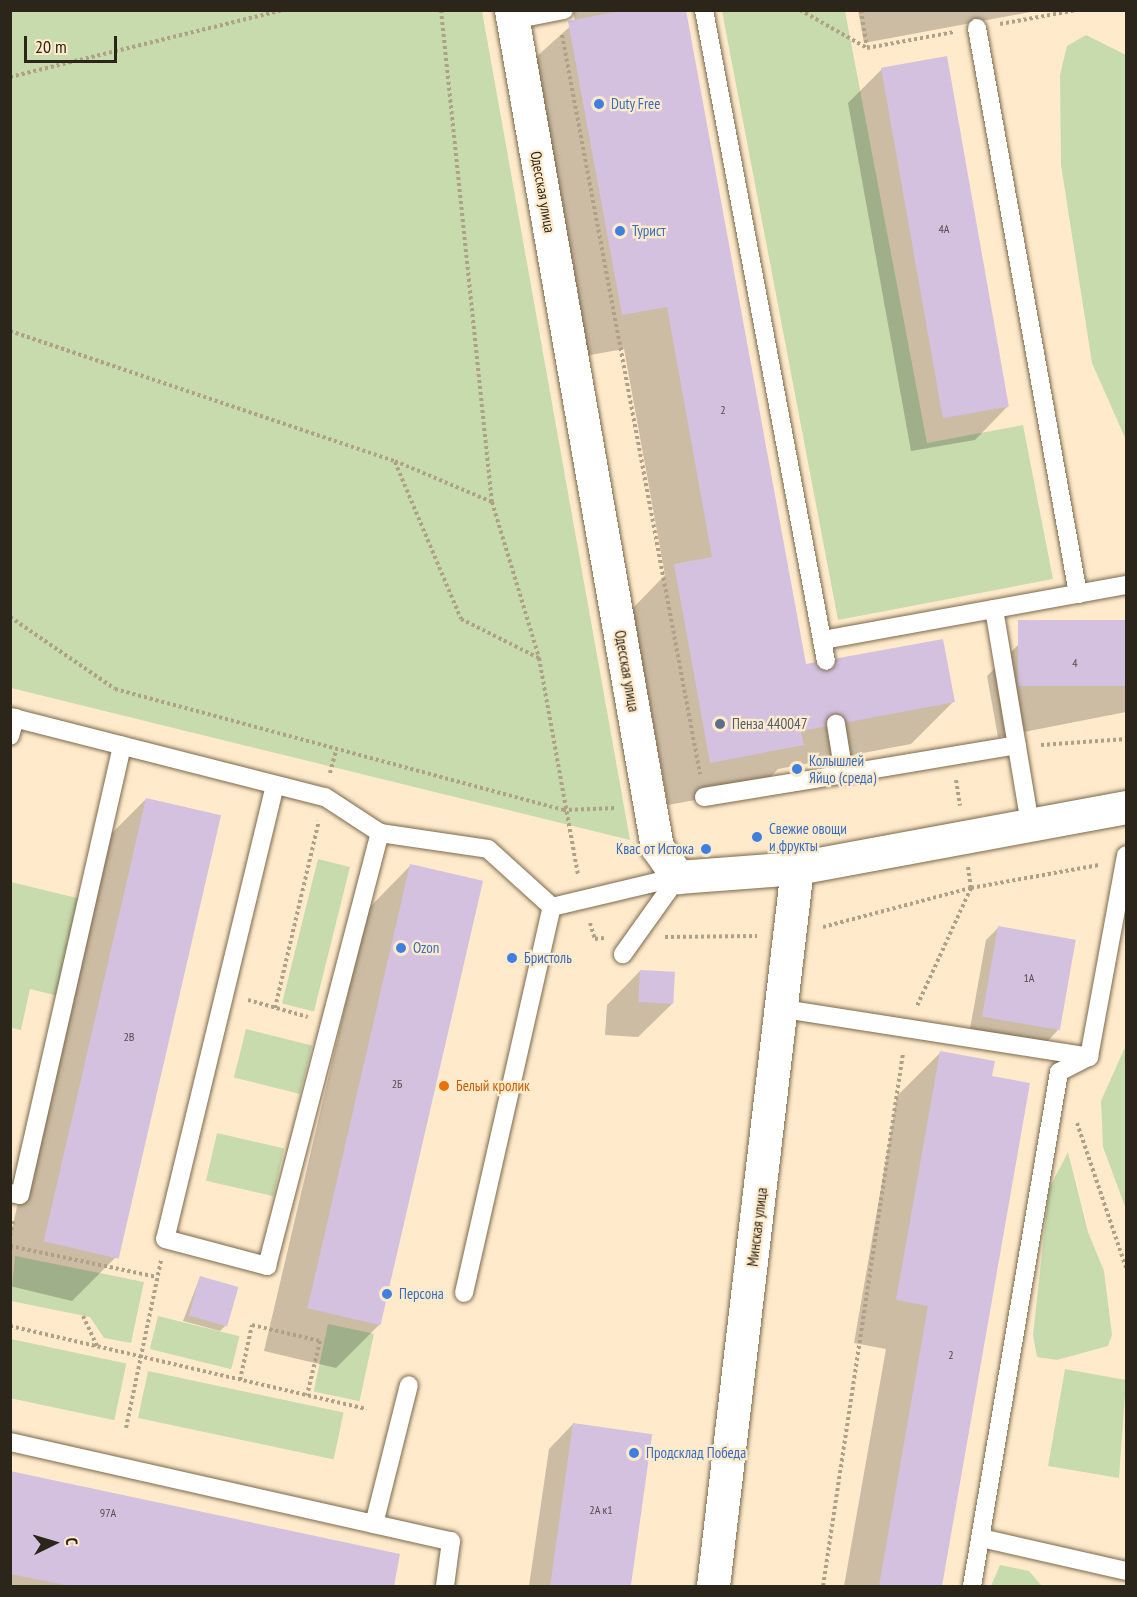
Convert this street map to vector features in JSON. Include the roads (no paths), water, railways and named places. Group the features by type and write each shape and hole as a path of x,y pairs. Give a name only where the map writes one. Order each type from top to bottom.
{"street":[{"name":"Одесская улица","path":"512,15 657,847 678,877"},
{"path":"678,877 797,867 1126,807"},
{"name":"Минская улица","path":"712,1587 784,1010 797,867"}],"lane":[{"path":"704,10 826,661"},
{"path":"512,15 561,11"},
{"path":"977,28 1078,594"},
{"path":"823,640 1126,585"},
{"path":"994,609 1030,824"},
{"path":"10,736 13,717 325,797 380,833 488,849 552,907"},
{"path":"836,724 844,774"},
{"path":"10,1193 20,1195 122,745"},
{"path":"704,797 1017,745"},
{"path":"275,785 165,1239 267,1266 380,833"},
{"path":"1089,1057 1126,855"},
{"path":"552,907 678,877"},
{"path":"623,954 678,877"},
{"path":"464,1293 552,907"},
{"path":"784,1010 906,1031 1089,1057"},
{"path":"972,1587 1059,1072 1089,1057"},
{"path":"374,1524 409,1385"},
{"path":"10,1442 451,1541 445,1587"},
{"path":"981,1538 1126,1571"}],"place":[{"name":"Duty Free","path":"599,104"},
{"name":"Турист","path":"620,231"},
{"name":"Пенза 440047","path":"720,724"},
{"name":"Колышлей Яйцо (среда)","path":"797,769"},
{"name":"Свежие овощи и фрукты","path":"757,837"},
{"name":"Квас от Истока","path":"706,849"},
{"name":"Ozon","path":"401,948"},
{"name":"Бристоль","path":"512,958"},
{"name":"Белый кролик","path":"444,1086"},
{"name":"Персона","path":"387,1294"},
{"name":"Продсклад Победа","path":"634,1453"}]}
